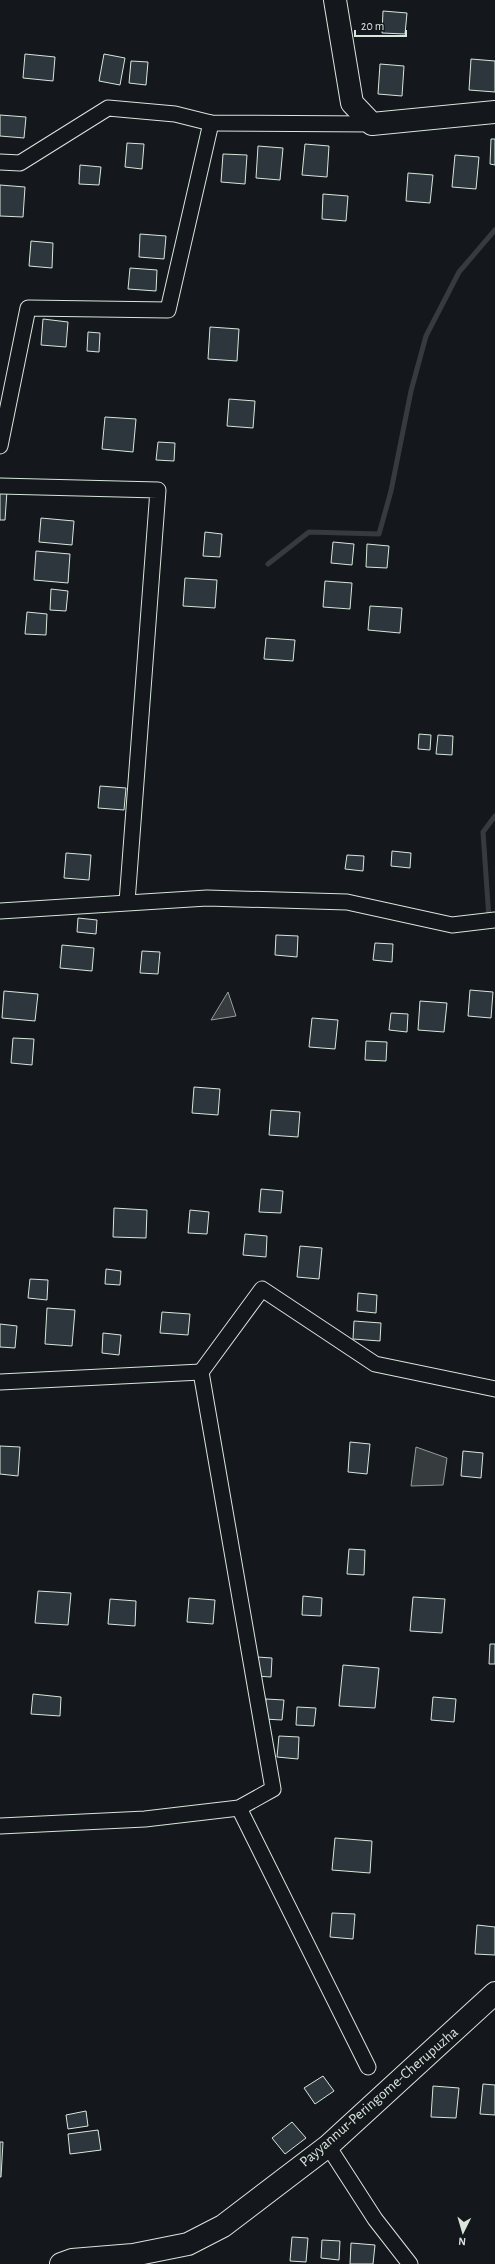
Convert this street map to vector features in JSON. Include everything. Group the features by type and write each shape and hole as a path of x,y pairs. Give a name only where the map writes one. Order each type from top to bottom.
{"main road":[{"path":"335,0 352,103 372,124 495,112"},
{"name":"Payyannur-Peringome-Cherupuzha","path":"61,2264 72,2260 133,2255 188,2244 223,2226 328,2146 495,1993"}],"street":[{"path":"0,162 20,163 108,108 175,114 211,122 372,124"},
{"path":"0,446 28,308 168,310 211,122"},
{"path":"0,486 158,490 127,902"},
{"path":"0,911 207,898 347,902 452,925 495,920"},
{"path":"0,1826 145,1819 239,1808 272,1789 201,1372 262,1289 375,1364 495,1389"},
{"path":"0,1382 201,1372"},
{"path":"239,1808 368,2067"},
{"path":"328,2146 375,2219 410,2264"}],"shaded area":[{"path":"228,992 236,1016 211,1020"},
{"path":"416,1447 447,1458 443,1485 411,1486"}],"building":[{"path":"383,11 407,13 405,34 382,33"},
{"path":"25,54 55,57 53,81 23,78"},
{"path":"104,54 125,58 120,85 99,81"},
{"path":"471,59 495,61 495,92 469,90"},
{"path":"131,61 148,62 146,85 129,83"},
{"path":"380,64 404,66 402,96 378,94"},
{"path":"0,115 26,117 24,138 0,136"},
{"path":"491,139 495,139 495,165 490,164"},
{"path":"127,143 144,144 142,169 125,167"},
{"path":"305,144 329,146 327,177 302,175"},
{"path":"258,146 283,148 280,180 256,178"},
{"path":"223,154 247,155 245,184 221,182"},
{"path":"455,155 479,157 476,189 452,187"},
{"path":"80,165 101,167 99,185 79,184"},
{"path":"408,173 433,175 430,203 406,201"},
{"path":"0,185 25,187 23,217 0,216"},
{"path":"323,194 348,196 346,221 322,219"},
{"path":"140,234 166,236 164,259 139,257"},
{"path":"31,241 53,243 52,268 29,266"},
{"path":"130,268 157,270 156,291 128,289"},
{"path":"43,319 68,322 66,347 41,345"},
{"path":"210,327 239,329 237,361 208,359"},
{"path":"88,332 100,333 99,352 87,351"},
{"path":"229,399 255,401 253,428 227,426"},
{"path":"105,417 136,419 133,452 102,449"},
{"path":"158,442 175,443 174,461 156,460"},
{"path":"0,491 7,491 5,520 0,520"},
{"path":"41,518 74,521 72,545 39,542"},
{"path":"205,532 222,534 220,557 203,556"},
{"path":"333,542 354,544 352,565 331,563"},
{"path":"367,544 389,546 387,568 366,567"},
{"path":"36,551 70,554 68,583 34,580"},
{"path":"185,578 217,580 215,608 183,606"},
{"path":"325,581 352,583 350,609 323,607"},
{"path":"51,589 68,591 66,611 50,610"},
{"path":"370,606 402,608 400,633 368,630"},
{"path":"27,612 47,614 46,635 25,634"},
{"path":"266,638 295,640 293,661 264,659"},
{"path":"419,734 431,735 430,750 418,749"},
{"path":"438,735 453,736 452,755 436,754"},
{"path":"100,786 126,788 124,810 98,808"},
{"path":"392,851 411,853 410,868 391,866"},
{"path":"66,853 91,855 89,880 64,878"},
{"path":"347,855 364,856 363,871 345,869"},
{"path":"78,918 97,920 96,934 77,932"},
{"path":"276,935 298,936 297,957 275,955"},
{"path":"375,943 393,944 392,962 373,960"},
{"path":"62,945 94,948 92,971 60,968"},
{"path":"142,951 160,952 158,974 140,973"},
{"path":"470,990 493,992 491,1018 468,1016"},
{"path":"4,991 38,994 35,1021 2,1018"},
{"path":"420,1001 447,1003 444,1032 418,1030"},
{"path":"391,1013 408,1014 407,1032 389,1030"},
{"path":"312,1018 338,1020 335,1049 309,1047"},
{"path":"13,1038 34,1039 32,1065 11,1063"},
{"path":"366,1041 387,1042 386,1061 365,1060"},
{"path":"194,1087 220,1089 218,1115 192,1113"},
{"path":"271,1110 300,1112 298,1137 269,1135"},
{"path":"261,1189 283,1191 281,1213 259,1212"},
{"path":"114,1208 147,1210 146,1238 113,1237"},
{"path":"190,1210 209,1212 207,1234 188,1233"},
{"path":"245,1234 267,1236 266,1257 243,1255"},
{"path":"300,1246 322,1248 319,1279 297,1277"},
{"path":"106,1269 121,1271 120,1285 105,1284"},
{"path":"30,1279 48,1280 47,1300 28,1298"},
{"path":"358,1293 377,1295 376,1313 357,1311"},
{"path":"47,1308 75,1310 72,1346 45,1344"},
{"path":"162,1312 190,1314 188,1335 160,1333"},
{"path":"354,1321 381,1323 380,1341 353,1339"},
{"path":"0,1324 17,1326 15,1348 0,1347"},
{"path":"103,1333 121,1335 119,1355 102,1353"},
{"path":"350,1442 370,1444 367,1474 348,1472"},
{"path":"0,1446 20,1447 18,1476 0,1474"},
{"path":"463,1451 483,1453 481,1478 461,1476"},
{"path":"349,1549 365,1550 364,1575 347,1574"},
{"path":"38,1591 71,1593 68,1625 35,1623"},
{"path":"303,1596 322,1598 321,1616 302,1615"},
{"path":"413,1597 445,1599 442,1633 410,1631"},
{"path":"189,1598 215,1600 213,1624 187,1622"},
{"path":"110,1599 136,1601 135,1626 108,1624"},
{"path":"490,1644 495,1644 495,1664 489,1664"},
{"path":"257,1657 272,1658 271,1677 256,1676"},
{"path":"343,1665 379,1668 375,1708 339,1706"},
{"path":"33,1694 61,1697 60,1716 31,1714"},
{"path":"433,1697 456,1699 454,1722 431,1720"},
{"path":"266,1699 284,1700 282,1720 264,1719"},
{"path":"297,1707 316,1708 314,1726 296,1725"},
{"path":"279,1736 299,1737 298,1759 277,1757"},
{"path":"335,1838 372,1841 370,1873 332,1870"},
{"path":"332,1913 355,1914 353,1939 330,1937"},
{"path":"477,1925 495,1927 495,1955 475,1954"},
{"path":"323,2076 334,2091 315,2104 304,2088"},
{"path":"483,2084 495,2085 495,2115 480,2114"},
{"path":"433,2086 459,2088 456,2118 431,2117"},
{"path":"86,2111 88,2126 68,2129 66,2115"},
{"path":"292,2122 306,2138 285,2154 272,2138"},
{"path":"98,2130 101,2150 70,2154 68,2134"},
{"path":"0,2142 3,2142 1,2177 0,2177"},
{"path":"292,2237 308,2238 306,2262 290,2261"},
{"path":"322,2240 340,2241 339,2260 321,2258"},
{"path":"351,2243 375,2245 373,2264 350,2264"}],"waterway":[{"path":"268,564 309,532 379,534 391,491 411,391 426,336 459,272 495,230"},
{"path":"489,919 483,832 495,816"}]}
